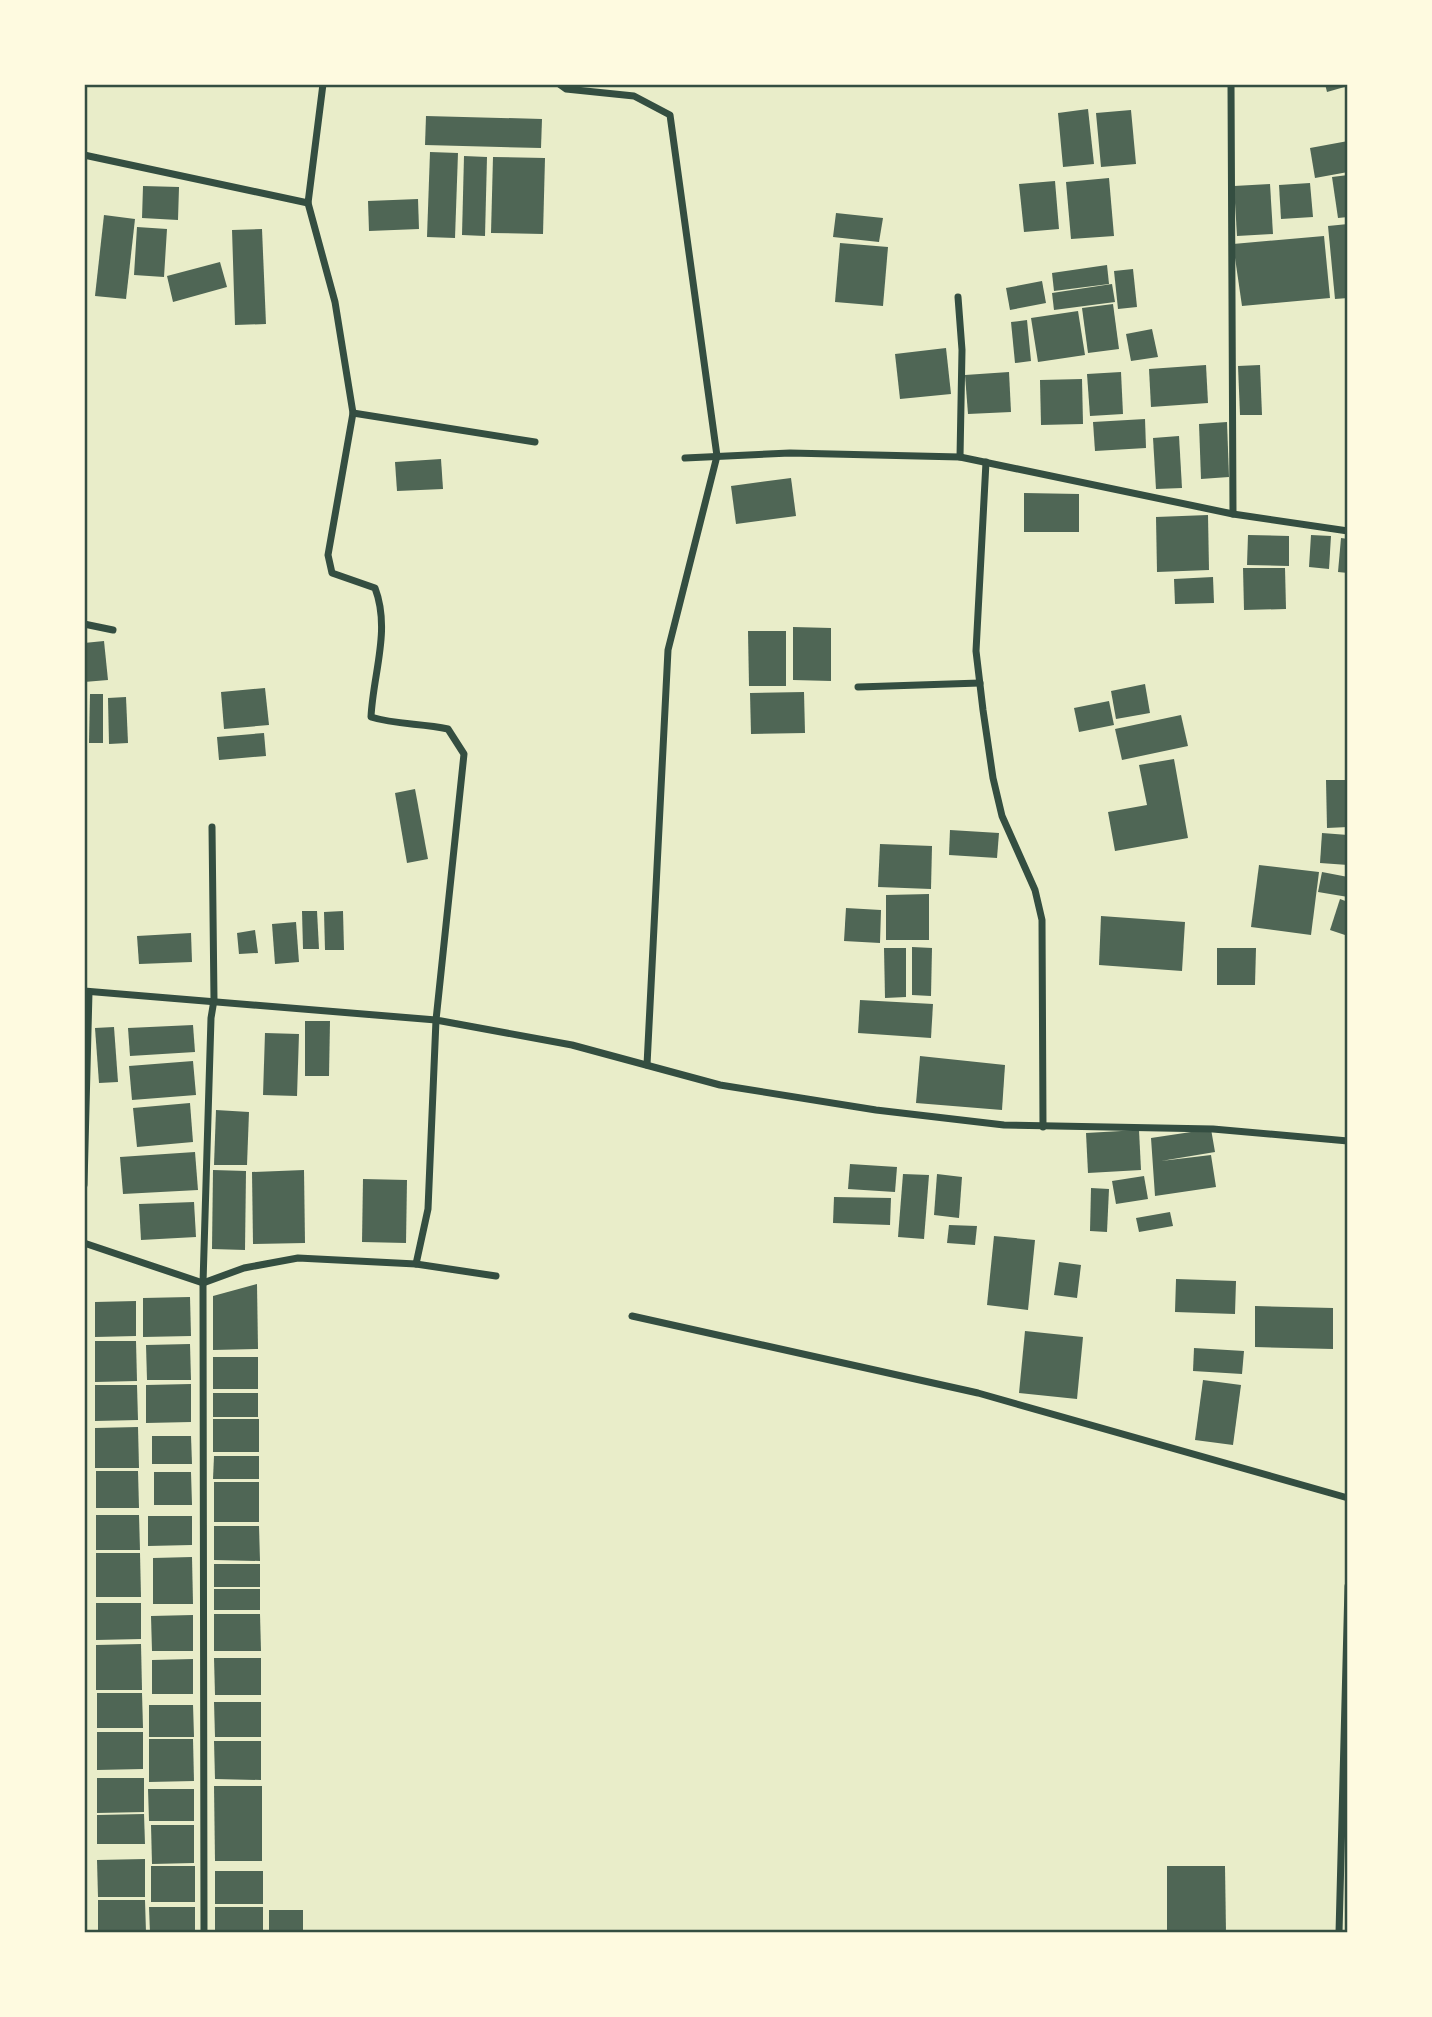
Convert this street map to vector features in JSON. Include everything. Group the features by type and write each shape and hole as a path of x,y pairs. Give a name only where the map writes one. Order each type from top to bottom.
{"street":[{"path":"323,84 308,203 335,302 353,412 328,555 332,573 375,588 382,607 381,643 371,718 393,724 421,723 448,729 464,754 436,1020 428,1209 416,1264"},
{"path":"559,84 566,89 634,96 670,115 717,456 668,650 648,1065"},
{"path":"1231,84 1233,514"},
{"path":"84,155 308,203"},
{"path":"958,297 962,350 960,457"},
{"path":"353,412 535,442"},
{"path":"685,458 790,453 960,457 1233,514 1348,531"},
{"path":"986,462 976,651 993,778 1002,816 1035,890 1042,920 1043,1128"},
{"path":"84,624 113,630"},
{"path":"858,687 980,682"},
{"path":"204,1933 203,1283 211,1018 214,1000 212,827"},
{"path":"84,1185 87,991 436,1020 572,1045 720,1085 876,1110 1043,1128 1213,1129 1348,1141"},
{"path":"84,1243 203,1283 244,1268 298,1258 416,1264 496,1276"},
{"path":"632,1316 978,1393 1348,1498"},
{"path":"1339,1933 1348,1586"}],"building":[{"path":"1325,84 1348,84 1348,86 1327,92"},
{"path":"1088,109 1094,164 1063,167 1058,113"},
{"path":"1131,110 1136,164 1101,167 1096,113"},
{"path":"426,116 542,119 541,148 425,145"},
{"path":"1348,141 1348,172 1315,178 1310,148"},
{"path":"430,152 458,153 455,238 427,237"},
{"path":"464,156 487,157 485,236 462,235"},
{"path":"493,157 545,158 543,234 491,233"},
{"path":"1348,175 1348,217 1338,218 1332,177"},
{"path":"1109,178 1114,236 1071,239 1066,182"},
{"path":"1055,181 1059,229 1024,232 1019,184"},
{"path":"1310,183 1313,217 1281,219 1279,185"},
{"path":"1270,184 1273,234 1237,236 1234,186"},
{"path":"143,186 179,187 178,220 142,218"},
{"path":"418,199 419,229 369,231 368,201"},
{"path":"836,213 883,218 879,242 833,237"},
{"path":"104,215 135,219 126,299 95,296"},
{"path":"1348,224 1348,298 1335,299 1328,226"},
{"path":"137,227 167,229 164,277 134,275"},
{"path":"262,229 266,324 235,325 232,230"},
{"path":"1324,236 1330,298 1242,306 1233,244"},
{"path":"840,243 888,247 883,306 835,302"},
{"path":"220,262 227,287 173,302 167,276"},
{"path":"1107,265 1109,284 1054,291 1052,273"},
{"path":"1133,269 1137,307 1118,309 1114,271"},
{"path":"1042,281 1046,303 1010,310 1006,288"},
{"path":"1112,284 1115,302 1054,310 1052,293"},
{"path":"1113,304 1119,349 1088,353 1082,308"},
{"path":"1078,311 1085,355 1038,362 1031,318"},
{"path":"1027,320 1031,361 1015,363 1011,322"},
{"path":"1152,329 1158,357 1131,361 1126,334"},
{"path":"946,348 951,394 900,399 895,354"},
{"path":"1206,365 1208,403 1151,407 1149,369"},
{"path":"1260,365 1262,415 1240,415 1238,366"},
{"path":"1009,372 1011,412 968,414 965,375"},
{"path":"1121,372 1123,414 1090,416 1087,374"},
{"path":"1082,379 1083,424 1041,425 1040,380"},
{"path":"1145,419 1146,448 1095,451 1093,422"},
{"path":"1227,422 1229,477 1201,479 1199,424"},
{"path":"1179,436 1182,488 1156,489 1153,438"},
{"path":"441,459 443,489 397,491 395,462"},
{"path":"791,478 796,516 736,524 731,486"},
{"path":"1024,493 1079,494 1079,532 1024,532"},
{"path":"1208,515 1209,570 1157,572 1156,517"},
{"path":"1248,535 1289,536 1289,566 1247,565"},
{"path":"1311,535 1331,536 1329,569 1309,567"},
{"path":"1341,538 1348,539 1348,573 1338,572"},
{"path":"1243,568 1285,568 1286,609 1244,610"},
{"path":"1213,577 1214,603 1175,604 1174,579"},
{"path":"793,627 831,628 831,681 793,680"},
{"path":"748,631 786,631 786,686 749,686"},
{"path":"104,641 108,680 84,682 84,643"},
{"path":"1145,684 1150,713 1116,719 1111,691"},
{"path":"265,688 269,725 224,729 221,692"},
{"path":"804,692 805,733 751,734 750,693"},
{"path":"90,694 103,694 103,743 89,743"},
{"path":"126,697 128,743 109,744 108,698"},
{"path":"1109,701 1114,725 1079,732 1074,708"},
{"path":"1181,715 1188,746 1122,760 1115,729"},
{"path":"264,733 266,756 219,760 217,737"},
{"path":"1174,759 1188,838 1115,851 1108,812 1147,805 1139,765"},
{"path":"1326,780 1348,780 1348,827 1327,828"},
{"path":"415,789 428,859 407,863 395,793"},
{"path":"950,830 999,833 997,858 949,855"},
{"path":"1322,833 1348,835 1348,865 1320,863"},
{"path":"880,844 932,846 931,889 878,887"},
{"path":"1259,865 1319,872 1311,935 1251,927"},
{"path":"1322,872 1348,877 1348,897 1318,892"},
{"path":"929,894 929,940 886,940 886,895"},
{"path":"1340,899 1348,902 1348,936 1330,930"},
{"path":"846,908 881,910 880,943 844,941"},
{"path":"302,911 317,911 319,949 303,949"},
{"path":"343,911 344,950 325,950 324,912"},
{"path":"1101,916 1185,922 1182,971 1099,965"},
{"path":"296,922 299,962 275,964 272,924"},
{"path":"255,930 258,953 239,954 237,933"},
{"path":"191,933 192,962 139,964 137,936"},
{"path":"912,947 932,948 931,996 912,995"},
{"path":"884,948 906,948 906,997 885,998"},
{"path":"1217,948 1256,948 1255,985 1217,985"},
{"path":"860,1000 933,1004 931,1038 858,1033"},
{"path":"305,1021 330,1021 329,1076 305,1076"},
{"path":"193,1025 195,1052 130,1056 128,1028"},
{"path":"114,1027 118,1082 99,1083 95,1028"},
{"path":"265,1033 299,1034 297,1096 263,1095"},
{"path":"920,1056 1005,1065 1002,1110 916,1103"},
{"path":"193,1061 196,1095 132,1100 129,1066"},
{"path":"190,1103 193,1142 137,1147 133,1108"},
{"path":"216,1110 249,1112 247,1165 214,1165"},
{"path":"1211,1129 1215,1152 1161,1161 1211,1155 1216,1187 1155,1196 1151,1138"},
{"path":"1139,1130 1141,1170 1088,1173 1086,1133"},
{"path":"195,1152 198,1190 123,1194 120,1157"},
{"path":"850,1164 897,1167 895,1192 848,1189"},
{"path":"213,1170 246,1171 245,1250 212,1249"},
{"path":"304,1170 305,1243 253,1244 252,1172"},
{"path":"903,1174 929,1175 924,1239 898,1237"},
{"path":"937,1174 962,1177 959,1218 934,1215"},
{"path":"1144,1176 1148,1199 1116,1204 1112,1181"},
{"path":"363,1179 407,1180 406,1243 362,1242"},
{"path":"1091,1188 1109,1189 1107,1232 1090,1231"},
{"path":"834,1197 891,1198 890,1225 833,1223"},
{"path":"194,1202 196,1237 141,1240 139,1204"},
{"path":"1170,1212 1173,1226 1139,1232 1136,1218"},
{"path":"949,1225 977,1226 975,1245 947,1243"},
{"path":"994,1236 1035,1240 1028,1310 987,1305"},
{"path":"1059,1262 1081,1265 1077,1298 1054,1295"},
{"path":"1176,1279 1236,1281 1235,1314 1175,1312"},
{"path":"257,1284 258,1349 213,1350 213,1296"},
{"path":"190,1297 191,1336 143,1337 143,1298"},
{"path":"136,1301 136,1336 95,1337 95,1302"},
{"path":"1255,1306 1333,1308 1333,1349 1255,1347"},
{"path":"1025,1331 1083,1337 1077,1399 1019,1393"},
{"path":"95,1341 136,1341 137,1381 95,1382"},
{"path":"190,1344 191,1380 147,1380 146,1345"},
{"path":"1194,1348 1244,1351 1242,1374 1193,1371"},
{"path":"213,1357 258,1357 258,1389 213,1389"},
{"path":"1203,1380 1241,1385 1233,1445 1195,1440"},
{"path":"191,1384 191,1422 146,1423 146,1385"},
{"path":"95,1385 137,1385 138,1420 95,1421"},
{"path":"213,1393 258,1393 258,1417 213,1417"},
{"path":"213,1419 259,1419 259,1452 213,1452"},
{"path":"138,1427 139,1468 95,1468 95,1428"},
{"path":"152,1436 191,1436 192,1464 152,1464"},
{"path":"214,1456 259,1456 259,1479 213,1479"},
{"path":"96,1471 138,1471 139,1508 96,1508"},
{"path":"154,1472 191,1472 192,1505 154,1505"},
{"path":"214,1482 259,1482 259,1522 214,1522"},
{"path":"96,1515 139,1515 140,1550 96,1550"},
{"path":"148,1516 192,1516 192,1545 148,1546"},
{"path":"214,1526 259,1526 260,1561 214,1560"},
{"path":"96,1553 140,1553 141,1597 96,1597"},
{"path":"192,1557 193,1604 153,1604 153,1558"},
{"path":"214,1564 260,1564 260,1587 214,1587"},
{"path":"214,1589 260,1589 260,1610 214,1610"},
{"path":"96,1603 141,1603 141,1639 96,1640"},
{"path":"214,1614 260,1614 261,1651 214,1651"},
{"path":"193,1615 193,1651 152,1651 151,1616"},
{"path":"141,1644 142,1690 96,1690 96,1645"},
{"path":"214,1658 261,1658 261,1695 215,1695"},
{"path":"193,1659 193,1694 152,1694 152,1660"},
{"path":"97,1693 142,1693 143,1728 97,1728"},
{"path":"214,1702 261,1702 261,1737 215,1737"},
{"path":"149,1705 193,1705 194,1737 149,1737"},
{"path":"97,1732 143,1732 143,1769 97,1770"},
{"path":"149,1739 193,1739 194,1781 149,1782"},
{"path":"214,1741 261,1741 261,1780 215,1779"},
{"path":"97,1778 144,1778 144,1812 97,1813"},
{"path":"214,1786 262,1786 262,1861 215,1861"},
{"path":"148,1789 194,1789 194,1821 149,1821"},
{"path":"144,1814 145,1844 97,1844 97,1815"},
{"path":"151,1825 194,1825 194,1863 152,1864"},
{"path":"145,1859 145,1897 98,1897 97,1860"},
{"path":"151,1866 195,1866 195,1902 151,1902"},
{"path":"1167,1866 1225,1866 1226,1933 1167,1933"},
{"path":"215,1871 263,1871 263,1904 215,1904"},
{"path":"98,1900 145,1900 146,1933 98,1933"},
{"path":"149,1907 195,1907 195,1933 150,1933"},
{"path":"215,1907 263,1907 263,1933 215,1933"},
{"path":"269,1910 303,1910 303,1933 269,1933"}]}
